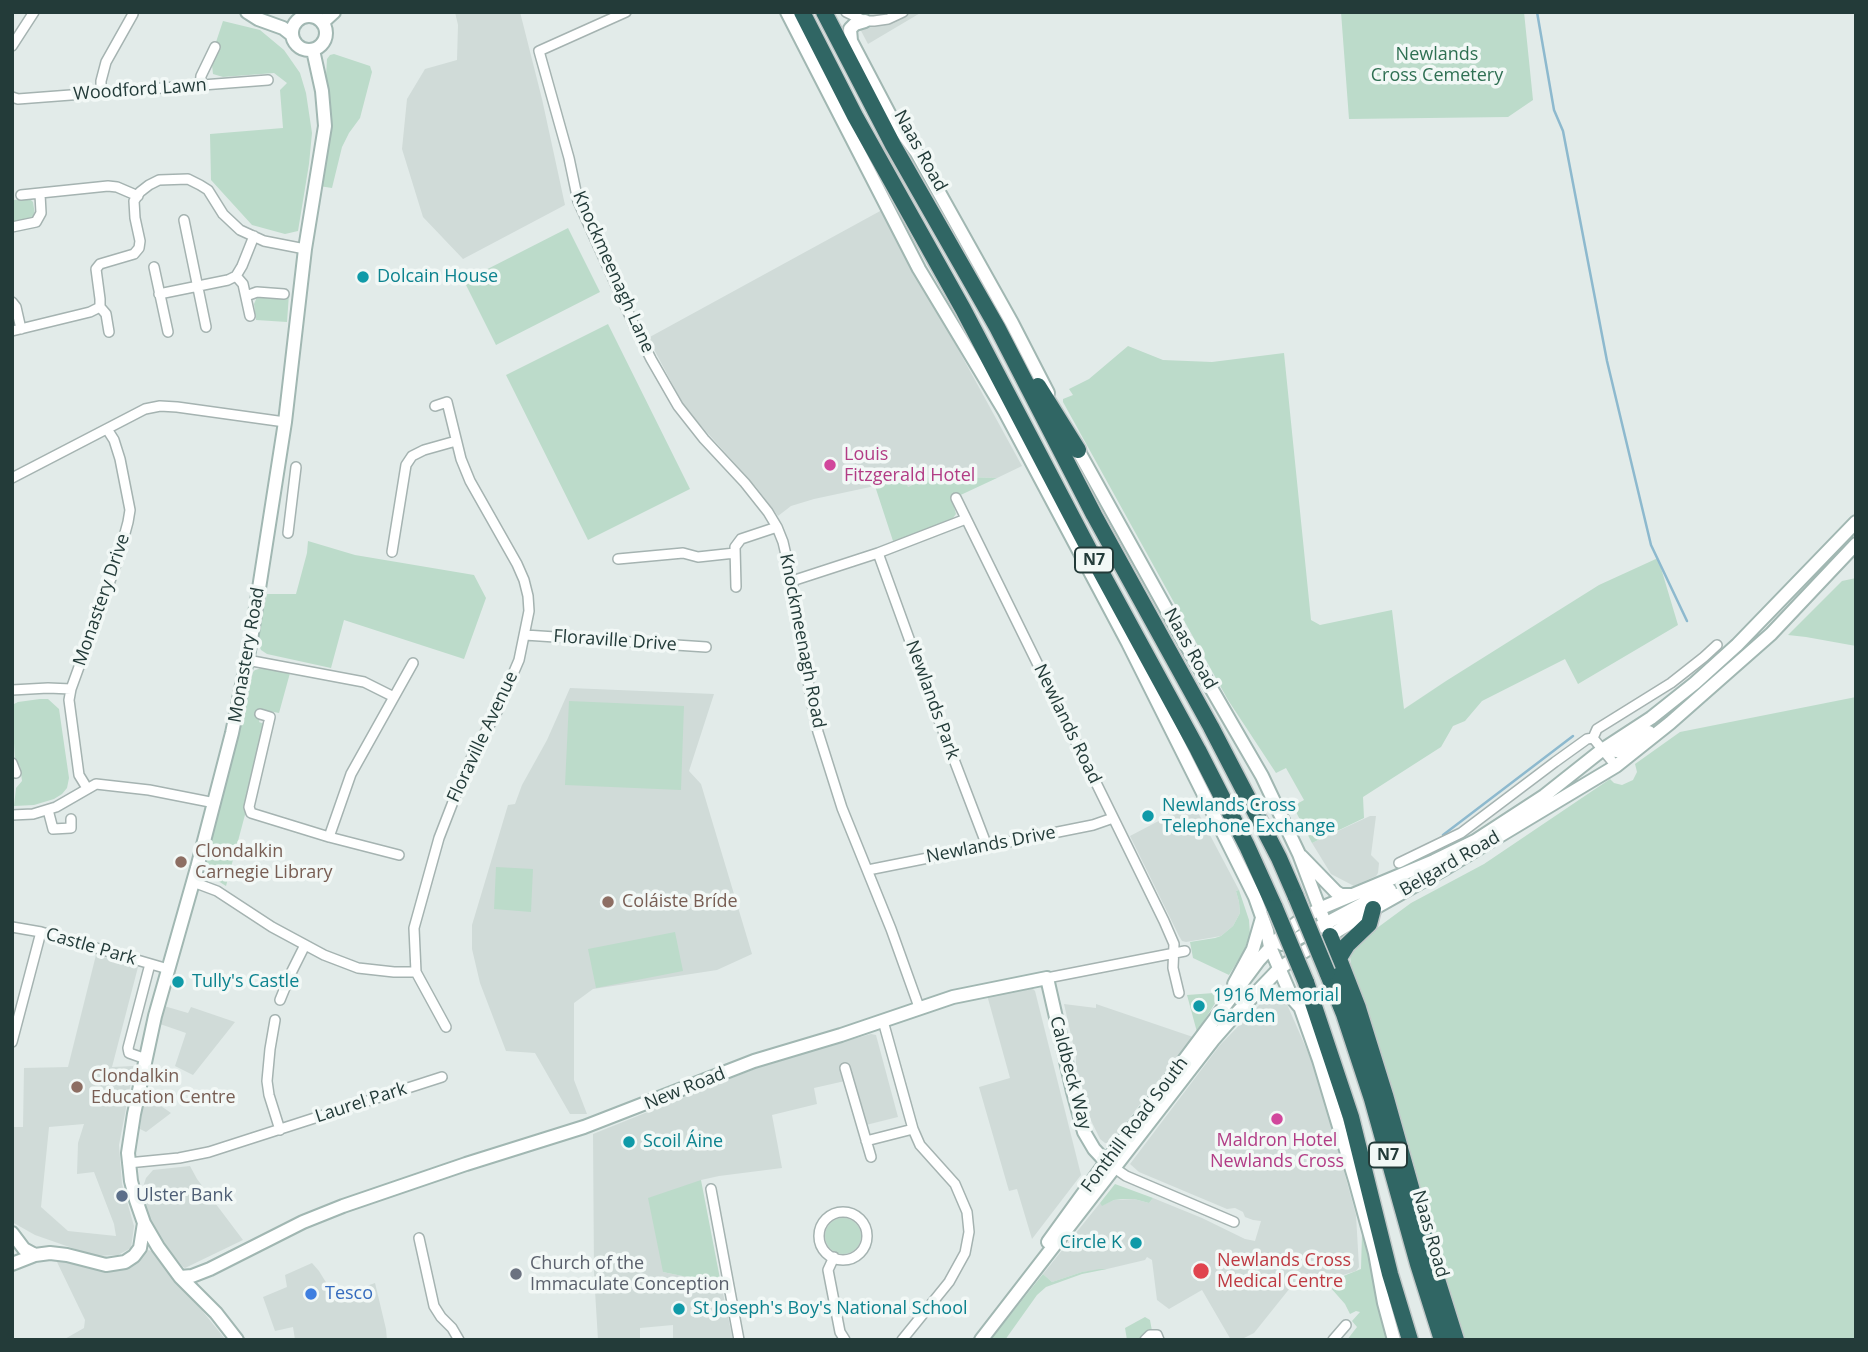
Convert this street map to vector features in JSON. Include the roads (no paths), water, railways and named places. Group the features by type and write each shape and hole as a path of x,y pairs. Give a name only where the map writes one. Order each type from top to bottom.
{"highway":[{"name":"N7","path":"802,12 908,214 963,309 1247,846 1269,913 1306,982 1351,1117 1390,1274 1410,1340"},
{"name":"Naas Road","path":"824,12 893,145 997,327 1094,515 1279,858 1344,1014 1372,1099 1421,1277 1442,1340"},
{"name":"N7","path":"908,214 1005,412"},
{"path":"997,327 1034,379 1078,450"},
{"path":"1339,958 1347,944 1369,924 1373,909"},
{"path":"1328,930 1385,1095 1456,1340"},
{"path":"1375,1253 1400,1340"}],"main road":[{"path":"248,13 258,12 285,20 313,16 323,22 325,27 326,37 321,46 313,50 297,46 292,35 297,20"},
{"path":"323,22 334,12"},
{"path":"787,12 919,269 1005,412 1150,686 1255,897 1269,913 1288,989 1299,1006"},
{"path":"248,13 283,28 292,35"},
{"path":"865,21 850,29 851,41 892,119 917,153 1013,324 1078,450 1213,694 1262,776 1299,854 1328,930"},
{"name":"Monastery Road","path":"237,1340 158,1247 144,1223 133,1192 128,1163 131,1130 146,1059 232,733 273,506 305,249 325,126 323,91 313,50"},
{"name":"Belgard Road","path":"1274,940 1320,909 1475,841 1544,796 1602,750 1651,718 1706,673 1737,645 1856,522"},
{"name":"Belgard Road","path":"1282,967 1328,930 1373,909 1431,876 1616,766 1670,723 1778,627 1856,544"},
{"name":"Belgard Road","path":"1602,750 1617,751 1670,723"},
{"name":"Belgard Road","path":"1544,796 1556,793 1595,767 1616,766"},
{"path":"1299,854 1336,892 1342,895 1358,894"},
{"path":"1274,940 1285,945 1328,930 1366,902 1395,888 1431,876"},
{"path":"1221,1011 1269,913"},
{"name":"Fonthill Road South","path":"1110,1165 1146,1111 1274,940"},
{"path":"1282,967 1299,1006 1335,1114 1375,1253 1394,1340"},
{"name":"Fonthill Road South","path":"981,1340 1006,1307 1018,1283 1110,1165 1213,1040 1282,967"},
{"name":"New Road","path":"186,1283 191,1276 303,1222 343,1206 584,1127 754,1062 919,1007 953,997 1046,978"},
{"name":"Caldbeck Way","path":"1046,978 1084,1132 1094,1149 1110,1165"},
{"path":"1261,987 1274,984 1288,989"},
{"path":"141,1248 144,1223"},
{"path":"15,1238 12,1262 35,1255 56,1253 114,1265 130,1259 141,1248 152,1245 158,1247"},
{"path":"15,1238 24,1249 35,1255"}],"street":[{"path":"12,46 34,12"},
{"name":"Knockmeenagh Lane","path":"626,12 539,51 578,201 651,359 678,406 715,449"},
{"path":"846,12 865,21 888,19 903,12"},
{"path":"101,93 106,62 133,14"},
{"path":"200,86 201,76 215,47"},
{"name":"Woodford Lawn","path":"12,97 18,99 268,80"},
{"path":"109,332 106,314 100,307 96,269 100,264 134,254 139,248 135,201 149,185 159,180 188,179 208,190 223,214 240,230 264,241 305,249"},
{"path":"21,195 108,186 138,196"},
{"path":"12,227 36,222 41,213 40,194"},
{"path":"184,220 206,327"},
{"path":"159,294 236,276 254,236"},
{"path":"154,267 167,332"},
{"path":"236,276 243,284 250,316"},
{"path":"246,296 257,292 284,294"},
{"path":"12,302 16,307 17,330 90,312 100,307"},
{"name":"Floraville Avenue","path":"435,406 447,402 461,459 470,481 517,564 524,580 529,611 519,660 496,714 463,776 439,838 414,928 416,972 446,1027"},
{"path":"12,478 145,409 160,406 285,422"},
{"name":"Monastery Drive","path":"87,788 79,775 69,700 118,559 130,510 120,459 107,429"},
{"path":"392,552 406,465 412,456 424,450 456,441"},
{"name":"Knockmeenagh Road","path":"715,449 778,527 792,581 818,732 842,808 919,1007"},
{"path":"288,533 296,467"},
{"name":"Newlands Road","path":"956,498 1164,921 1174,944 1173,968 1179,993"},
{"path":"273,506 291,509"},
{"path":"792,581 966,520"},
{"path":"736,587 735,547 741,539 778,527"},
{"path":"618,559 683,553 698,557 735,553"},
{"name":"Newlands Park","path":"878,553 987,846"},
{"name":"Floraville Drive","path":"525,635 706,647"},
{"name":"Belgard Road","path":"1399,863 1461,833 1555,762 1593,737 1597,729 1671,683 1717,645"},
{"path":"247,660 364,682 394,696"},
{"path":"329,837 351,774 414,663"},
{"name":"Monastery Drive","path":"12,690 71,689"},
{"path":"260,715 270,717 248,807 251,813 398,855"},
{"path":"1593,737 1616,766"},
{"path":"12,815 48,810 96,784 149,790 215,803"},
{"path":"48,810 53,829 71,828 71,819"},
{"name":"Newlands Drive","path":"868,870 1093,825 1113,818"},
{"path":"193,882 217,891 272,927 324,956 358,968 416,972"},
{"name":"Castle Park","path":"12,927 41,932 168,969"},
{"path":"12,1042 41,932"},
{"path":"280,1000 305,945"},
{"name":"New Road","path":"1046,978 1185,951"},
{"path":"146,1059 129,1053 128,1048 150,964"},
{"path":"275,1020 267,1081 280,1130"},
{"path":"883,1021 913,1129 920,1145 956,1184 967,1212 969,1232 965,1253 949,1282 902,1340"},
{"path":"845,1068 871,1157"},
{"name":"Laurel Park","path":"128,1163 199,1154 442,1077"},
{"path":"866,1141 913,1129"},
{"path":"1110,1165 1126,1176 1234,1222"},
{"path":"711,1189 739,1340"},
{"path":"839,1212 854,1214 867,1232 865,1246 855,1256 834,1258 827,1254 823,1247 820,1233 822,1225 826,1219 839,1212"},
{"path":"419,1238 434,1306 460,1340"},
{"path":"834,1258 828,1270 840,1332 845,1340"},
{"path":"1333,1340 1346,1325"},
{"path":"1145,1340 1150,1335 1157,1335 1159,1340"}],"waterway":[{"path":"1537,12 1554,110 1563,131 1607,361 1651,545 1687,621"},
{"path":"1443,835 1573,736"}],"place":[{"name":"Dolcain House","path":"363,277"},
{"name":"Louis Fitzgerald Hotel","path":"830,465"},
{"name":"Newlands Cross Telephone Exchange","path":"1148,816"},
{"name":"Clondalkin Carnegie Library","path":"181,862"},
{"name":"Coláiste Bríde","path":"608,902"},
{"name":"Tully's Castle","path":"178,982"},
{"name":"1916 Memorial Garden","path":"1199,1006"},
{"name":"Clondalkin Education Centre","path":"77,1087"},
{"name":"Maldron Hotel Newlands Cross","path":"1277,1119"},
{"name":"Scoil Áine","path":"629,1142"},
{"name":"Ulster Bank","path":"122,1196"},
{"name":"Circle K","path":"1136,1243"},
{"name":"Newlands Cross Medical Centre","path":"1201,1271"},
{"name":"Church of the Immaculate Conception","path":"516,1274"},
{"name":"Tesco","path":"311,1294"},
{"name":"St Joseph's Boy's National School","path":"679,1309"}],"park label":[{"name":"Newlands Cross Cemetery","path":"1437,65"}]}
